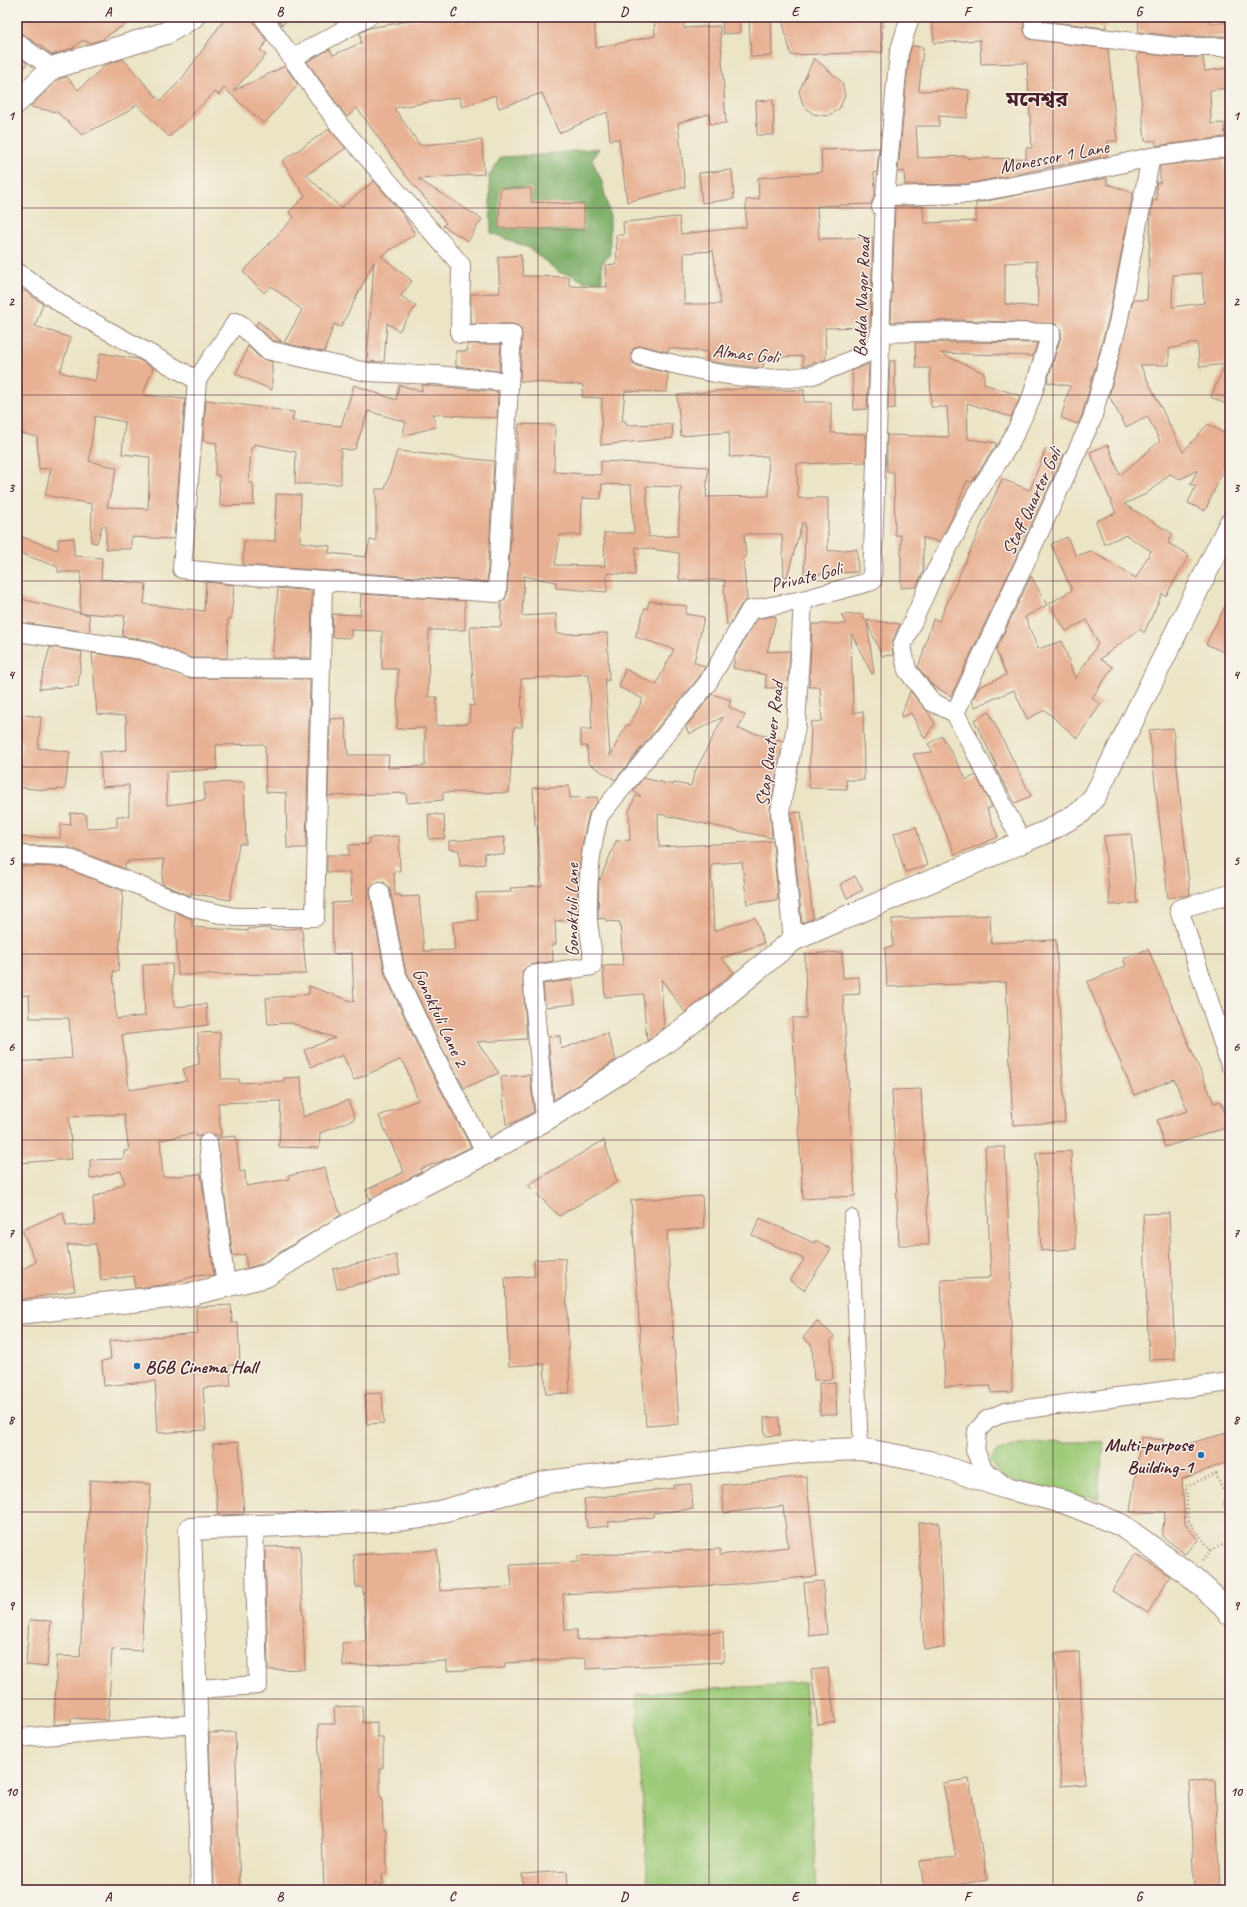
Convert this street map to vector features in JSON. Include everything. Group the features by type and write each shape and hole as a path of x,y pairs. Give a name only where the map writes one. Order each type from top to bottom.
{"street":[{"path":"17,102 52,68 166,33 193,17"},
{"path":"263,17 340,126 460,265 460,334 512,334 497,594 323,582 182,569 197,380 236,322 267,350 367,372 436,374 509,382"},
{"path":"292,58 368,17"},
{"name":"Badda Nagor Road","path":"872,581 885,196 899,53 910,17"},
{"path":"1034,17 1034,30 1175,47 1230,47"},
{"path":"17,43 52,68"},
{"name":"Monessor 1 Lane","path":"885,196 968,194 1061,178 1151,157 1230,146"},
{"name":"Staff Quarter Goli","path":"955,713 1092,419 1118,323 1151,157"},
{"path":"877,217 885,196"},
{"path":"17,272 69,309 197,380"},
{"path":"880,333 961,331 1051,333 1032,396 1020,425 1009,445 968,508 933,576 902,646 908,670 932,702 955,713 1022,842"},
{"name":"Almas Goli","path":"641,356 678,365 755,379 808,376 873,350 880,333"},
{"path":"17,1313 188,1295 266,1276 332,1234 411,1191 486,1153 545,1120 654,1051 707,1011 793,940 1048,831 1081,812 1095,796 1230,524"},
{"name":"Private Goli","path":"600,816 707,684 750,610 803,600 872,581"},
{"path":"17,855 64,857 192,908 234,917 315,917 323,582"},
{"name":"Stap Quatwer Road","path":"793,940 780,810 796,726 803,600"},
{"path":"17,632 143,650 189,668 321,669"},
{"name":"Gonoktuli Lane","path":"545,1120 532,974 592,966 588,920 590,867 594,837 600,816"},
{"name":"Gonoktuli Lane 2","path":"380,892 395,970 430,1047 486,1153"},
{"path":"1230,894 1179,909 1230,1065"},
{"path":"208,1143 226,1286"},
{"path":"851,1217 861,1449"},
{"path":"1006,1488 982,1469 975,1450 977,1431 987,1420 1005,1412 1230,1382"},
{"path":"202,1890 190,1529 401,1520 421,1517 547,1482 807,1451 861,1449 929,1462 1006,1488 1064,1502 1121,1526 1191,1576 1223,1605 1230,1614"},
{"path":"196,1689 258,1685 254,1526"},
{"path":"17,1738 196,1724"}],"path":[{"path":"1211,1550 1188,1520 1186,1486 1216,1474 1229,1504"},
{"path":"1191,1576 1211,1550 1230,1542"}],"green space":[{"path":"599,148 592,160 602,182 610,216 610,254 602,263 602,281 584,282 572,275 560,273 529,248 491,233 489,176 501,157 540,155"},
{"path":"1104,1442 1098,1499 1064,1494 1002,1478 989,1461 998,1451 1020,1444"},
{"path":"805,1683 817,1890 648,1890 636,1694"}],"building":[{"path":"17,17 138,17 103,38 104,39 90,43 83,40 73,48 52,55 39,44 38,45 23,34 17,33"},
{"path":"226,17 253,17 254,23 267,41 260,50 266,55 233,91 285,66 298,85 264,124 224,88 219,95 215,92 169,137 137,104 129,111 82,135 57,112 30,107 59,79 67,77 78,90 106,65 123,59 160,101 181,80"},
{"path":"276,17 290,17 282,25"},
{"path":"432,17 460,17 462,23 474,17 594,17 596,48 655,36 654,17 684,17 684,28 720,26 726,123 710,124 709,114 678,123 685,187 627,202 619,139 610,140 607,112 559,133 542,93 499,108 495,95 462,107 459,97 394,108 420,145 482,140 484,174 418,179 482,219 468,241 443,226 446,223 405,175 357,108 347,117 307,62 330,49 333,55 361,43 360,33 369,28"},
{"path":"722,17 739,17 740,33 723,34"},
{"path":"882,17 883,52 791,55 782,19"},
{"path":"932,17 1024,17 1024,30 1028,39 1108,49 1117,141 1108,141 1107,156 967,184 905,185 904,171 898,172 909,55 912,46 923,47 919,91 950,90 950,88 969,90 967,118 939,116 939,126 916,126 918,158 967,156 967,158 1026,159 1026,148 1032,148 1027,63 981,64 980,40 934,43"},
{"path":"1044,17 1105,17 1106,28 1044,21"},
{"path":"1138,17 1209,17 1210,24 1230,22 1230,36 1176,36 1139,32"},
{"path":"771,19 772,56 751,57 749,20"},
{"path":"1140,53 1174,57 1203,58 1205,71 1230,68 1230,88 1210,90 1211,124 1224,123 1225,137 1156,146 1156,141 1145,141 1137,55"},
{"path":"17,56 27,63 17,77"},
{"path":"814,58 842,82 845,96 839,109 827,116 813,114 803,105 799,91"},
{"path":"773,100 774,135 757,135 756,101"},
{"path":"329,129 346,148 306,175 341,208 374,181 404,216 415,234 381,256 412,281 401,296 416,306 399,331 387,323 384,362 367,361 374,262 341,327 334,324 324,352 284,343 302,310 271,286 264,293 243,272 294,217 289,212 305,196 282,161"},
{"path":"879,148 877,172 874,173 875,194 871,204 817,206 819,239 873,237 870,327 825,328 826,359 803,366 803,356 764,358 763,368 707,361 708,352 669,348 668,352 638,346 633,349 631,354 633,363 638,366 668,373 667,392 625,391 622,421 626,421 626,425 672,424 673,438 601,445 602,398 582,397 583,385 520,381 521,329 517,325 512,324 471,324 471,294 500,293 498,257 521,255 523,276 569,277 569,286 607,287 605,265 617,264 616,235 624,235 623,222 679,217 681,234 746,227 746,200 759,199 758,178 822,172 821,150","holes":["713,251 721,304 684,304 684,253"]},
{"path":"1224,158 1224,170 1230,171 1230,406 1211,397 1225,364 1200,367 1197,342 1169,349 1169,365 1140,365 1183,452 1208,424 1230,437 1230,455 1205,511 1188,503 1196,486 1190,484 1198,470 1180,479 1170,474 1146,494 1124,504 1173,534 1168,543 1189,555 1166,596 1162,594 1144,633 1140,629 1100,659 1113,667 1092,698 1101,704 1077,738 1045,710 1027,719 1014,690 975,707 972,701 979,687 1006,675 996,650 1031,576 1047,605 1025,617 1038,649 1062,641 1075,679 1098,644 1087,620 1066,631 1049,604 1072,590 1051,544 1067,537 1076,556 1091,551 1136,578 1151,551 1126,535 1104,544 1096,521 1116,513 1090,452 1108,445 1120,475 1160,441 1147,416 1126,427 1109,396 1133,300 1147,300 1151,212 1153,200 1157,201 1156,183 1160,183 1160,166","holes":["1202,273 1204,303 1172,307 1173,275"]},
{"path":"732,170 734,199 702,203 699,173"},
{"path":"1107,178 1107,184 1133,193 1108,321 1082,415 1078,424 1061,418 1070,386 1047,382 1061,336 1061,331 1056,324 961,320 891,322 895,206 923,206 924,223 976,221 976,203","holes":["1037,261 1038,307 1005,304 1005,263"]},
{"path":"500,188 531,188 531,202 584,204 584,230 499,228"},
{"path":"17,288 26,292 43,304 35,326 71,338 60,372 95,381 100,353 137,359 153,368 143,395 185,399 174,539 131,537 131,549 106,549 106,526 102,526 97,543 91,542 92,504 45,495 51,468 39,469 37,437 17,432","holes":["95,416 125,422 122,454 150,457 148,509 107,507 117,468 89,461"]},
{"path":"258,321 282,342 272,340 256,325"},
{"path":"915,343 1037,343 1033,356 940,353 984,373 984,384 1021,396 1011,417 967,403 968,439 996,443 996,445 972,482 967,481 951,520 939,542 923,537 923,572 916,587 901,588 901,535 895,535 894,472 887,472 887,435 949,437 947,407 931,407 930,368 916,368"},
{"path":"467,344 501,344 499,371 456,366 456,351 468,351"},
{"path":"248,346 260,358 272,362 272,390 236,374"},
{"path":"890,361 895,361 895,408 888,409"},
{"path":"869,364 867,409 854,410 852,371"},
{"path":"354,385 396,400 399,385 422,391 422,385 498,392 497,418 433,414 436,427 402,436 406,422 368,411 355,449 349,450 341,448 341,484 295,484 296,452 254,444 253,448 251,448 249,483 253,483 254,505 220,506 219,475 215,475 217,443 203,441 206,400 294,412 292,421 341,426"},
{"path":"748,388 760,389 759,390 804,390 804,402 831,402 831,433 866,434 866,462 797,464 798,498 828,498 828,551 857,549 858,572 804,575 805,523 802,523 787,577 784,576 782,534 744,534 746,557 743,558 747,600 741,605 729,626 727,625 724,588 725,580 679,580 679,553 636,547 635,575 607,573 607,592 556,588 556,582 524,576 522,616 556,614 557,634 607,633 609,681 605,679 610,756 627,724 629,726 643,699 619,687 625,669 656,685 674,649 635,637 649,601 687,606 685,614 704,617 694,662 705,667 698,678 615,780 588,763 587,746 581,746 581,729 592,729 589,674 521,679 522,727 514,727 509,793 443,792 443,800 407,803 406,793 328,796 330,719 345,718 348,755 389,755 388,768 425,766 425,728 397,729 398,669 382,669 382,631 351,630 351,638 332,637 333,614 360,615 361,594 465,601 465,630 429,630 428,697 437,697 436,726 469,723 470,705 474,706 470,626 501,627 501,603 507,594 519,424 555,425 554,472 601,475 601,461 708,467 706,497 769,496 768,456 730,457 729,432 681,436 677,395","holes":["602,484 631,485 634,533 604,533 605,566 555,565 560,535 581,535 582,498 601,499","646,486 681,487 678,536 649,537"]},
{"path":"1046,448 1064,455 951,696 931,684 918,667 933,619 939,621 1002,479 1030,490"},
{"path":"397,451 494,461 487,582 243,565 244,541 275,541 276,494 301,495 300,542 330,546 329,553 366,557 370,540 376,541 376,489 385,489"},
{"path":"17,535 58,550 58,539 74,538 74,556 102,558 101,579 146,584 144,604 204,611 206,582 234,585 231,619 228,619 227,658 191,658 147,640 122,636 125,616 80,613 81,572 58,572 58,567 17,552"},
{"path":"278,588 312,591 311,658 272,658"},
{"path":"1230,596 1230,655 1206,644"},
{"path":"17,598 89,615 90,632 17,622"},
{"path":"863,614 864,620 900,624 892,642 893,655 882,656 867,622 874,673 872,674 851,633 853,713 863,711 864,780 846,780 847,789 809,788 811,722 822,721 820,687 809,687 812,624 846,624 841,615"},
{"path":"773,616 776,617 767,652 790,651 788,688 766,688 766,675 733,668 735,656 757,619"},
{"path":"50,647 82,652 78,686 39,689"},
{"path":"92,653 140,660 189,678 310,679 306,848 287,848 286,793 266,792 265,746 263,744 216,745 217,769 166,772 167,805 205,800 204,783 244,782 246,844 239,844 230,900 191,893 191,896 162,884 164,859 128,861 128,864 125,864 125,869 68,847 17,845 17,837 60,838 61,824 71,825 70,813 86,814 86,828 117,827 117,816 129,816 129,785 102,787 100,752 127,750 126,716 97,714"},
{"path":"910,691 928,712 935,723 925,739 911,713 901,717"},
{"path":"712,694 731,700 729,707 745,715 738,729 783,741 770,809 772,838 658,814 659,847 773,841 778,900 747,904 742,862 711,864 714,931 755,917 764,943 721,958 734,972 685,1012 661,979 664,1028 647,1041 643,994 605,997 603,966 623,965 620,922 606,921 606,918 598,919 599,877 600,880 616,841 630,840 629,811 636,796 641,796 633,791 643,778 673,785 674,783 691,786 694,774 723,717 689,734 686,727"},
{"path":"989,712 1031,796 1015,803 995,767 997,766 974,720"},
{"path":"17,714 41,717 38,748 70,752 65,789 43,790 17,787 22,740 17,740"},
{"path":"1173,728 1190,895 1168,898 1149,730"},
{"path":"942,736 967,780 976,775 992,807 987,809 998,837 955,855 913,754 933,752 928,744"},
{"path":"569,786 570,798 597,797 597,802 589,813 583,840 578,880 578,920 555,921 556,944 552,945 553,961 530,965 522,971 527,1039 477,1042 499,1073 464,1088 439,1042 405,968 390,890 384,882 373,884 370,888 385,975 420,1051 471,1147 442,1161 420,1169 421,1172 370,1199 366,1190 404,1172 379,1116 418,1100 404,1062 402,1063 400,1060 354,1080 343,1055 311,1067 304,1050 335,1038 291,1023 268,1024 266,998 309,994 309,986 354,1002 352,953 333,954 332,903 352,902 350,872 327,872 327,855 349,855 349,845 369,844 369,838 399,836 400,871 394,871 395,895 401,895 401,897 419,896 424,951 455,950 453,922 478,920 476,893 511,892 510,888 542,886 537,825 535,825 533,788"},
{"path":"801,812 813,918 802,923 791,813"},
{"path":"428,814 444,815 445,838 429,839"},
{"path":"916,827 927,866 905,872 894,833"},
{"path":"1131,834 1137,903 1110,905 1104,836"},
{"path":"505,837 504,855 484,853 485,864 460,866 459,850 449,849 449,841"},
{"path":"17,866 62,867 123,891 118,972 113,971 116,1019 145,1016 143,965 172,964 174,1007 206,1004 208,1025 122,1035 129,1090 187,1081 183,1069 199,1064 198,1033 220,1032 221,1079 239,1079 239,1083 284,1081 284,1078 301,1077 303,1117 348,1100 355,1119 320,1133 319,1148 279,1147 281,1101 218,1103 221,1135 207,1133 197,1137 196,1133 160,1140 163,1177 201,1174 214,1276 202,1274 163,1285 135,1288 134,1276 101,1280 96,1244 67,1245 75,1291 17,1300 17,1272 36,1262 22,1230 63,1212 66,1226 95,1225 93,1198 125,1183 121,1171 90,1179 90,1160 124,1159 124,1151 129,1151 124,1114 69,1117 72,1159 17,1163 17,1062 72,1058 69,1018 30,1018 29,995 17,996"},
{"path":"855,876 863,890 847,898 840,884"},
{"path":"175,912 192,919 192,927 248,931 248,929 270,928 270,930 302,928 306,974 178,975"},
{"path":"990,915 991,943 1056,940 1065,1122 1013,1125 1006,982 887,987 885,948 893,947 892,919"},
{"path":"1148,949 1214,1103 1221,1101 1229,1127 1165,1147 1157,1120 1188,1111 1174,1079 1134,1095 1087,982 1126,966 1123,959"},
{"path":"842,952 843,978 859,977 860,994 843,995 855,1196 803,1199 792,1018 806,1018 805,954"},
{"path":"572,980 575,1004 545,1007 543,984"},
{"path":"607,1033 616,1060 554,1100 548,1037 560,1036 561,1049"},
{"path":"530,1075 534,1112 513,1123 506,1124 501,1077"},
{"path":"921,1089 929,1245 899,1245 892,1090"},
{"path":"236,1136 240,1172 245,1171 246,1186 289,1179 288,1176 325,1167 330,1189 341,1215 261,1264 247,1268 245,1254 233,1256 217,1138"},
{"path":"604,1140 617,1182 559,1216 528,1185"},
{"path":"985,1147 1005,1147 1010,1257 1012,1392 991,1393 991,1386 945,1387 941,1280 989,1278 989,1276 991,1276"},
{"path":"1071,1151 1076,1249 1041,1251 1036,1153"},
{"path":"702,1196 704,1228 667,1231 679,1424 646,1426 631,1200"},
{"path":"1169,1213 1175,1359 1149,1360 1143,1214"},
{"path":"760,1218 814,1243 816,1240 831,1249 804,1290 790,1281 804,1259 752,1235"},
{"path":"396,1255 400,1274 337,1289 333,1269"},
{"path":"565,1258 570,1393 546,1394 544,1364 509,1366 505,1278 535,1276 534,1260"},
{"path":"231,1305 232,1323 238,1323 240,1364 229,1365 231,1386 203,1388 206,1430 158,1433 155,1381 104,1386 102,1361 111,1359 109,1341 198,1333 196,1307"},
{"path":"817,1321 834,1336 831,1340 833,1379 814,1380 812,1345 803,1338"},
{"path":"835,1382 837,1415 820,1415 819,1383"},
{"path":"382,1393 384,1423 367,1424 365,1394"},
{"path":"779,1417 780,1435 765,1436 764,1418"},
{"path":"1230,1432 1230,1461 1182,1479 1185,1524 1198,1540 1185,1554 1162,1536 1165,1512 1130,1512 1141,1437 1163,1440 1162,1451"},
{"path":"239,1442 244,1514 218,1515 213,1444"},
{"path":"806,1476 817,1576 736,1584 563,1594 565,1630 577,1630 577,1640 723,1632 724,1662 586,1669 586,1658 505,1663 505,1668 447,1671 447,1661 343,1666 342,1643 366,1642 363,1587 356,1587 354,1555 437,1550 440,1591 512,1587 510,1565 578,1562 578,1556 720,1549 720,1555 788,1547 783,1506 724,1513 722,1485"},
{"path":"90,1480 151,1484 141,1651 112,1649 108,1720 71,1718 71,1723 54,1725 57,1656 80,1657"},
{"path":"691,1484 693,1509 653,1513 653,1517 608,1522 609,1526 587,1528 584,1499 674,1488 673,1485"},
{"path":"939,1522 944,1648 924,1649 918,1523"},
{"path":"300,1546 305,1669 268,1670 265,1547"},
{"path":"1135,1554 1170,1576 1148,1613 1112,1591"},
{"path":"823,1581 827,1634 809,1636 804,1583"},
{"path":"29,1620 51,1621 47,1667 26,1665"},
{"path":"1079,1652 1085,1784 1061,1786 1055,1653"},
{"path":"828,1668 835,1722 818,1725 811,1670"},
{"path":"362,1706 363,1723 377,1722 377,1737 383,1737 383,1768 380,1768 380,1797 382,1797 383,1829 386,1829 387,1874 382,1874 383,1884 374,1884 374,1890 324,1890 318,1724 335,1724 334,1707"},
{"path":"235,1732 240,1890 214,1890 209,1733"},
{"path":"969,1779 987,1880 924,1890 920,1861 956,1857 943,1783"},
{"path":"1215,1780 1220,1890 1194,1890 1189,1781"},
{"path":"567,1871 568,1890 523,1890 522,1874"}],"place":[{"name":"BGB Cinema Hall","path":"137,1366"},
{"name":"Multi-purpose Building-1","path":"1201,1455"}],"district":[{"name":"মনেশ্বর","path":"1037,99"}]}
